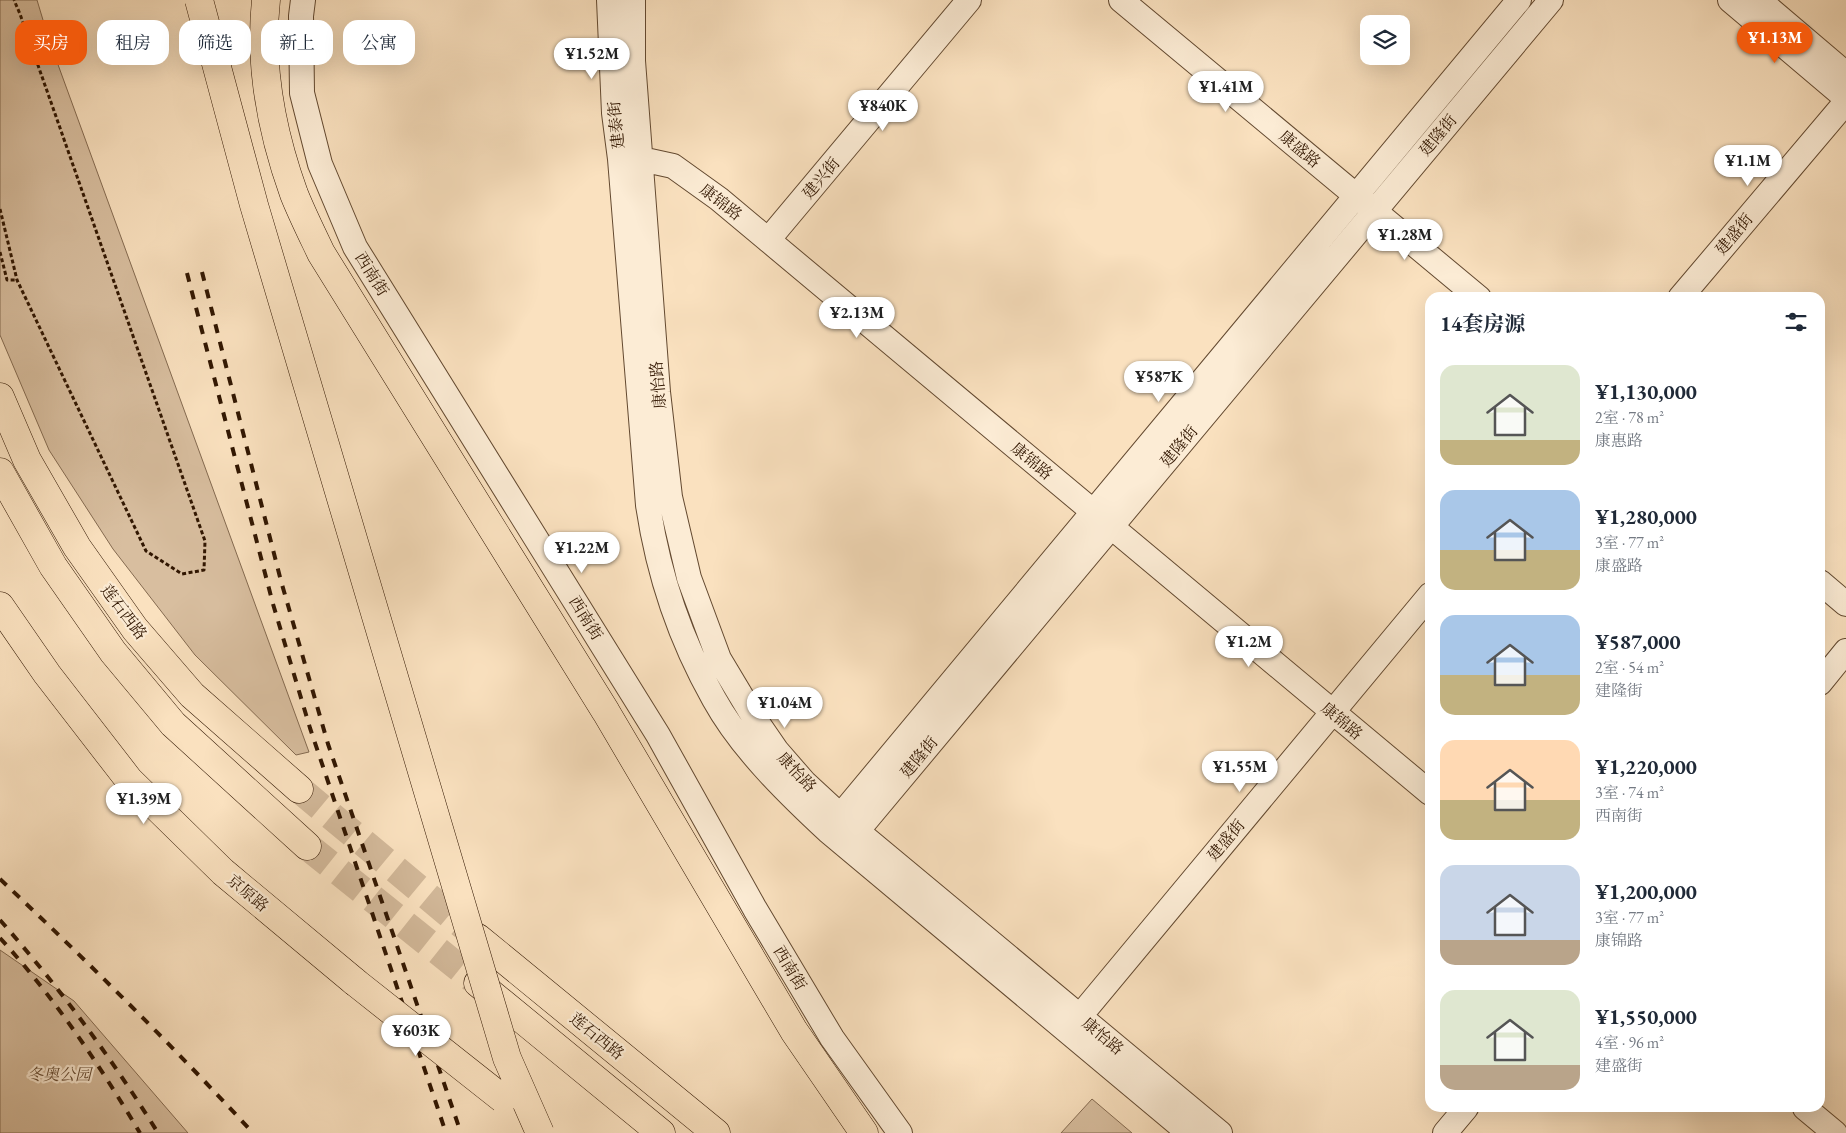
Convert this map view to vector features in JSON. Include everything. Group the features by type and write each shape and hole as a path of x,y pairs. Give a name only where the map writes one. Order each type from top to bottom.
{"main road":[{"path":"199,0 254,205 504,1048 540,1133"},
{"path":"266,0 266,81 280,150 294,195 321,253 606,712 794,1031 864,1133"},
{"name":"莲石西路","path":"0,397 27,460 77,548 135,630 192,695 299,789"},
{"name":"莲石西路","path":"0,472 53,566 113,652 173,724 307,846"},
{"name":"京原路","path":"0,606 47,674 129,780 223,872 355,982 544,1133"},
{"name":"莲石西路","path":"478,938 716,1133"},
{"path":"473,979 661,1133"}],"street":[{"name":"西南街","path":"303,0 301,16 302,93 320,164 355,247 658,735 756,909 832,1038 900,1133"},
{"name":"建泰街","path":"609,0 614,113 630,159"},
{"name":"建泰街","path":"630,159 633,0"},
{"name":"建兴街","path":"768,240 969,0"},
{"name":"康盛路","path":"1121,0 1472,292"},
{"name":"建隆街","path":"1102,520 1356,196 1519,0"},
{"name":"建隆街","path":"843,831 1102,520 1375,211 1551,0"},
{"path":"1730,0 1846,100"},
{"path":"1759,0 1846,74"},
{"name":"建盛街","path":"1685,292 1846,100"},
{"name":"康锦路","path":"630,159 673,166 719,199 1425,789"},
{"name":"康怡路","path":"630,159 648,505 653,538 683,638 714,700 746,744 784,790 843,831 1080,1016 1220,1133"},
{"path":"1825,586 1846,604"},
{"name":"建盛街","path":"1080,1016 1425,601"},
{"path":"1825,677 1846,651"},
{"name":"康怡路","path":"843,831 1189,1133"},
{"path":"1445,1133 1463,1112"},
{"path":"1810,1112 1835,1133"}],"path":[{"path":"0,209 17,280 146,551 182,574 204,570 205,541 14,0"},
{"path":"0,252 7,280 17,280"}],"green space":[{"path":"0,0 37,0 43,20 15,20 15,65 58,65 309,752 296,755 195,655 113,549 49,450 0,335"},
{"name":"冬奥公园","path":"0,950 74,1001 188,1133 0,1133"},
{"path":"1092,1099 1132,1133 1061,1133"}],"tunnel":[{"path":"299,789 478,938"},
{"path":"307,846 473,979"}],"railway":[{"path":"202,272 281,581 328,744 461,1133"},
{"path":"187,273 273,604 310,728 446,1133"},
{"path":"0,879 129,1004 253,1133"},
{"path":"0,920 84,1023 158,1133"},
{"path":"0,938 20,960 75,1032 140,1133"}]}
